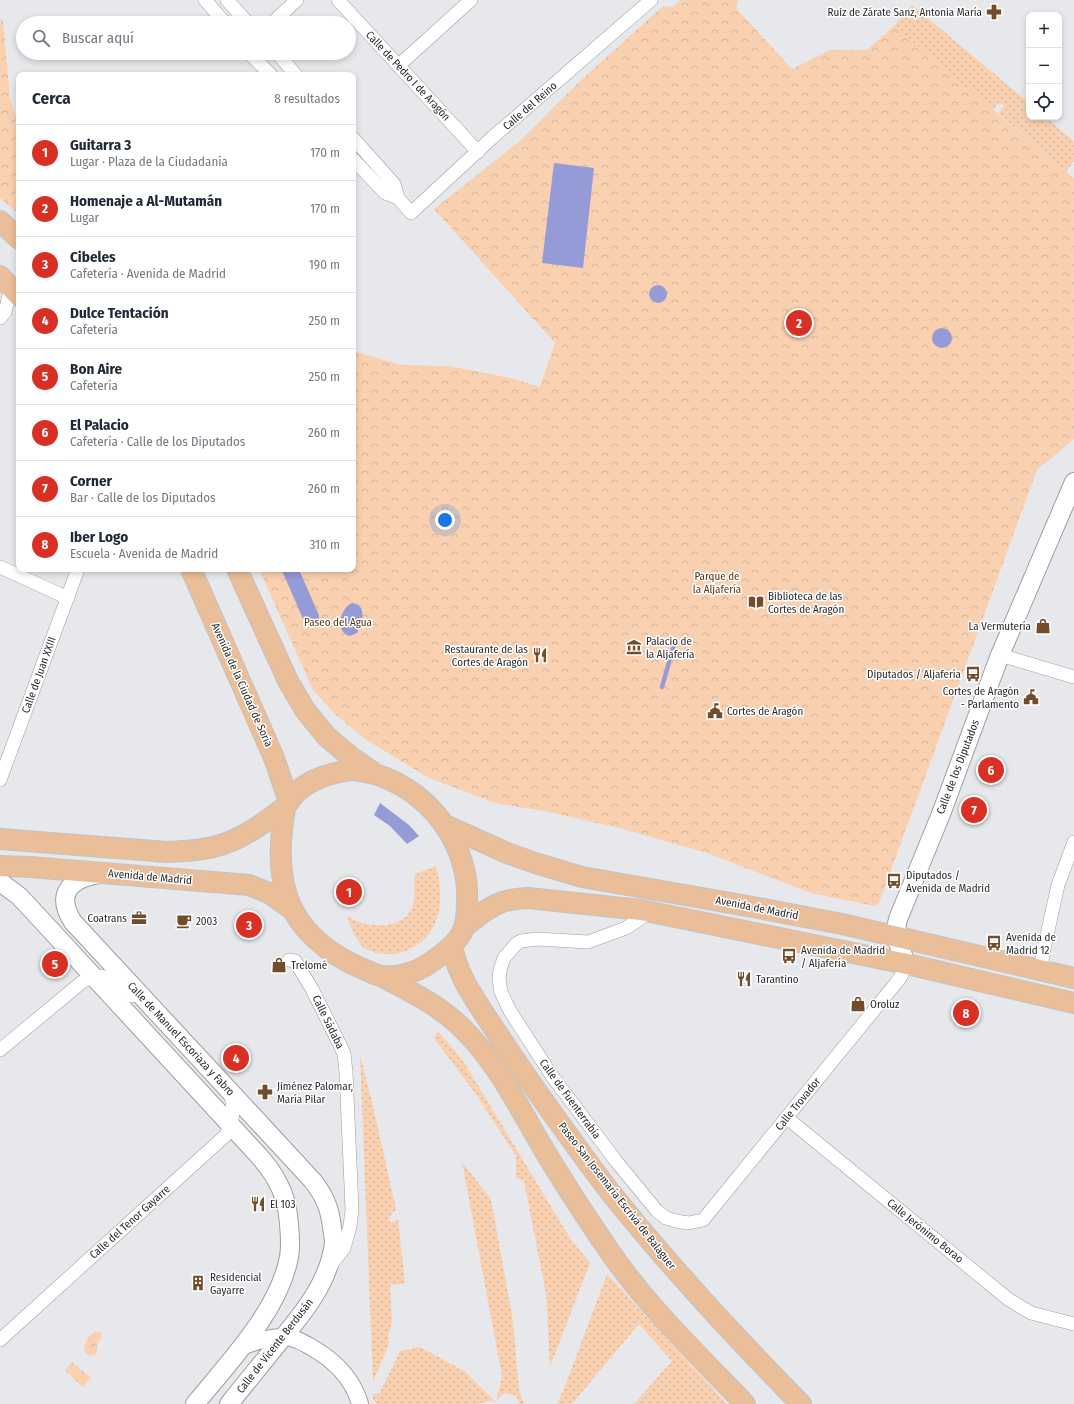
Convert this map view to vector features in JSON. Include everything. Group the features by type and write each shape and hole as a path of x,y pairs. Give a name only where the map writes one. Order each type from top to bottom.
{"main road":[{"path":"0,221 16,236"},
{"name":"Calle de los Diputados","path":"907,964 896,937 898,919 941,814 1000,655 1074,482"},
{"name":"Avenida de la Ciudad de Soria","path":"192,572 274,758 287,805"},
{"path":"238,572 288,681 305,710 327,737 351,757 376,774"},
{"path":"0,839 167,852 188,851 214,847 230,841 253,829 287,805 304,786 332,773 351,770 365,771 404,786 429,806 445,825 459,853 464,868 468,893 464,927"},
{"path":"287,805 281,840 280,858 284,884 292,910 305,928 321,944 336,955 360,968 382,976 432,1004 460,1026 476,1042 503,1080 544,1150 623,1270 693,1350 745,1404"},
{"name":"Avenida de Madrid","path":"445,825 507,853 582,877 842,924 1074,978"},
{"name":"Avenida de Madrid","path":"0,866 103,873 249,886 269,893 292,910"},
{"name":"Calle de Manuel Escoriaza y Fabro","path":"103,873 80,878 66,892 65,901 67,912 73,922 313,1181 323,1195 331,1218"},
{"name":"Calle de Manuel Escoriaza y Fabro","path":"0,882 19,896 259,1156 279,1183 288,1217 290,1237 289,1257 283,1280 273,1300 241,1347"},
{"path":"382,976 411,973 426,966 452,946 464,927 492,906 504,901 528,898 626,908 650,912 907,964 1074,1004"},
{"name":"Paseo San Josemaría Escrivá de Balaguer","path":"452,946 454,958 461,977 556,1120 607,1187 676,1271 801,1404"},
{"name":"Calle de Vicente Berdusán","path":"229,1404 311,1300 327,1270 334,1242 331,1218"},
{"path":"194,1404 241,1347"}],"street":[{"path":"204,0 219,16"},
{"path":"228,0 242,16"},
{"path":"280,16 297,0"},
{"name":"Calle de Pedro I de Aragón","path":"338,0 353,16"},
{"path":"398,66 471,0"},
{"name":"Calle del Reino","path":"398,198 411,213 651,0"},
{"name":"Calle de Pedro I de Aragón","path":"356,20 478,152"},
{"path":"256,60 268,72"},
{"path":"283,60 293,72"},
{"path":"356,141 394,184 398,198"},
{"path":"356,162 385,193 398,198"},
{"path":"0,318 5,312 10,286"},
{"path":"0,567 68,598"},
{"name":"Calle de Juan XXIII","path":"0,780 77,572"},
{"path":"1000,655 1074,677"},
{"path":"1041,971 1043,953 1058,886 1074,842"},
{"name":"Calle de Fuenterrabía","path":"650,912 626,928 588,942 537,939 521,941 512,948 504,958 499,979 501,992 510,1011 557,1082 640,1192 657,1211 666,1218 676,1222"},
{"name":"Calle Sádaba","path":"289,960 295,961 344,1054 348,1096 352,1191 350,1226 344,1248 327,1270"},
{"name":"Calle Trovador","path":"676,1222 688,1223 703,1220 900,978 907,964"},
{"path":"0,1050 82,982 92,976 103,976 115,981 131,995 158,1014"},
{"name":"Calle del Tenor Gayarre","path":"0,1340 226,1135 231,1126 234,1114 234,1104 230,1092"},
{"name":"Calle Jerónimo Borao","path":"787,1118 1008,1299 1031,1313 1074,1324"},
{"path":"331,1218 345,1217 351,1213"},
{"path":"241,1347 268,1339 283,1337 302,1342 326,1356 336,1364 351,1384 358,1396 360,1404"}],"green space":[{"name":"Parque de la Aljafería","path":"680,0 739,0 736,8 792,69 830,50 867,50 894,26 1074,178 1074,439 1037,470 879,903 875,906 811,893 707,853 619,828 549,812 495,803 429,778 365,739 336,715 313,690 260,572 356,572 356,352 402,365 448,366 511,378 540,387 555,343 434,209 520,141 580,81 663,6 673,7"},
{"path":"912,5 1026,100 1026,120 1049,120 1074,141 1074,161 1066,171 998,113 1004,106 1000,102 993,110 894,26"},
{"path":"0,18 3,21 10,98 16,118 16,211 0,198"},
{"path":"436,866 440,888 439,911 431,932 424,940 403,952 388,954 370,951 361,946 346,916 362,923 374,925 388,925 401,920 406,917 413,905 415,874"},
{"path":"438,1031 462,1059 570,1238 590,1263 550,1367 546,1294 524,1181 516,1178 516,1156 475,1093 434,1038"},
{"path":"360,1055 396,1209 390,1216 389,1221 392,1223 398,1219 405,1284 390,1285 392,1322 388,1336 389,1344 373,1382"},
{"path":"462,1162 491,1199 513,1321 519,1390 524,1404 520,1404 516,1396 505,1393 496,1403 490,1401 477,1404 377,1404 373,1399 373,1394 379,1394 400,1351 420,1347 464,1371 496,1402 502,1376"},
{"path":"607,1274 727,1404 634,1404 672,1361 639,1324 572,1404 557,1404"},
{"path":"96,1331 101,1333 102,1337 97,1345 96,1354 90,1356 85,1352 85,1342 88,1337"},
{"path":"72,1362 91,1378 83,1387 65,1370"}],"water":[{"path":"554,163 594,168 583,268 542,263"},
{"path":"658,285 664,288 667,294 664,300 658,303 652,300 649,294 652,288"},
{"path":"942,328 949,331 952,338 949,345 942,348 935,345 932,338 935,331"},
{"path":"352,603 357,604 360,607 362,611 362,620 357,633 350,636 345,634 342,630 340,620 344,610"},
{"path":"380,803 409,825 419,836 407,844 390,826 374,815"}],"waterway":[{"path":"291,572 311,617"},
{"path":"662,687 675,641"}],"place":[{"name":"Ruiz de Zárate Sanz, Antonia María","path":"994,12"},
{"name":"Homenaje a Al-Mutamán","path":"799,323"},
{"name":"Biblioteca de las Cortes de Aragón","path":"756,602"},
{"name":"La Vermutería","path":"1043,626"},
{"name":"Palacio de la Aljafería","path":"634,647"},
{"name":"Restaurante de las Cortes de Aragón","path":"540,655"},
{"name":"Diputados / Aljafería","path":"973,674"},
{"name":"Cortes de Aragón - Parlamento","path":"1031,697"},
{"name":"Cortes de Aragón","path":"715,711"},
{"name":"El Palacio","path":"991,770"},
{"name":"Corner","path":"974,810"},
{"name":"Diputados / Avenida de Madrid","path":"894,881"},
{"name":"Guitarra 3","path":"349,892"},
{"name":"Coatrans","path":"139,918"},
{"name":"2003","path":"184,921"},
{"name":"Cibeles","path":"249,925"},
{"name":"Avenida de Madrid 12","path":"994,943"},
{"name":"Avenida de Madrid / Aljafería","path":"789,956"},
{"name":"Bon Aire","path":"55,964"},
{"name":"Trelomé","path":"279,965"},
{"name":"Tarantino","path":"744,979"},
{"name":"Oroluz","path":"858,1004"},
{"name":"Iber Logo","path":"966,1013"},
{"name":"Dulce Tentación","path":"236,1058"},
{"name":"Jiménez Palomar, María Pilar","path":"265,1092"},
{"name":"El 103","path":"258,1204"},
{"name":"Residencial Gayarre","path":"198,1283"}],"park label":[{"name":"Paseo del Agua","path":"338,622"}]}
